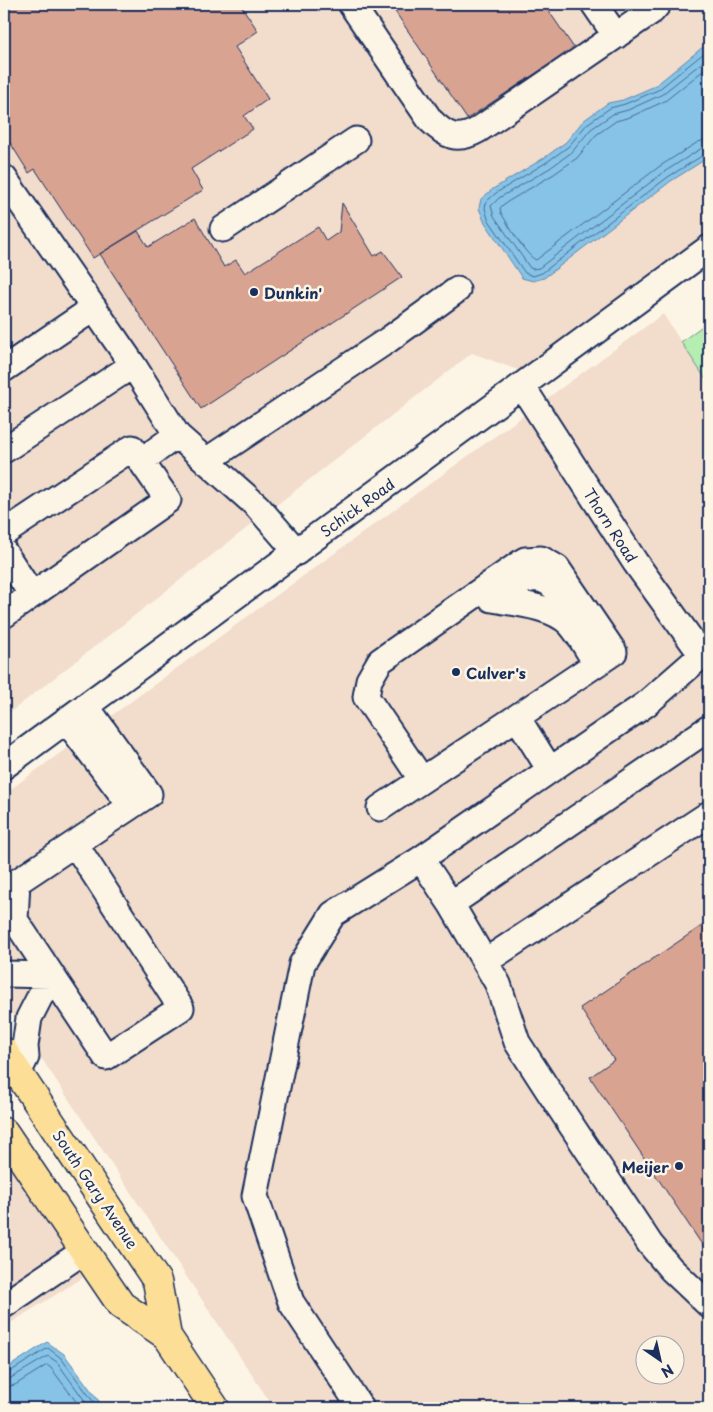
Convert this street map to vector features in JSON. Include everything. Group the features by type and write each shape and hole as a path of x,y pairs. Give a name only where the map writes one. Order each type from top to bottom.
{"main road":[{"name":"South Gary Avenue","path":"11,1062 157,1281 167,1336"},
{"name":"South Gary Avenue","path":"4,1132 120,1305 167,1336 215,1408"}],"street":[{"path":"351,4 430,120 438,128 458,138 470,135 478,130 652,11 658,4"},
{"path":"594,4 616,36"},
{"path":"223,229 356,140"},
{"path":"4,178 133,365 178,435 257,506 297,552"},
{"name":"Schick Road","path":"4,766 709,248"},
{"path":"206,461 388,340 457,290"},
{"path":"4,369 94,308"},
{"path":"4,450 133,365"},
{"name":"Thorn Road","path":"522,386 635,562 706,654"},
{"path":"141,460 178,435"},
{"path":"4,533 132,448 168,500 4,615"},
{"path":"4,552 32,595"},
{"path":"419,776 366,697 369,680 380,661 525,560 541,560 557,568 605,657"},
{"path":"419,776 422,754 396,716 385,693 384,681 392,667 492,599 526,605 546,611 569,623 605,657"},
{"path":"361,1408 291,1302 255,1196 302,964 333,914 421,859 646,704 706,654"},
{"path":"380,808 419,776 517,717 605,657"},
{"path":"86,706 140,800"},
{"path":"517,717 550,770"},
{"path":"66,720 140,800"},
{"path":"451,904 709,728"},
{"path":"75,844 181,1008 106,1057 15,920 17,882 140,800"},
{"path":"486,961 709,814"},
{"path":"421,859 486,961 498,984 517,1042 548,1090 650,1244 671,1269 709,1304"},
{"path":"4,974 51,975"},
{"path":"11,1062 26,1057 25,1046 29,1018 51,975"},
{"path":"4,1305 84,1251"}],"shaded area":[{"path":"4,4 709,4 709,234 523,372 472,353 4,717"},
{"path":"663,314 709,385 709,1408 274,1408 4,1002 4,794"},
{"path":"4,1159 84,1277 4,1327"}],"green space":[{"path":"709,321 709,384 681,342"}],"water":[{"path":"709,42 709,157 671,181 544,278 533,281 522,278 484,221 479,208 481,199 493,189 544,158 566,142 583,121 608,103 623,100 655,86"},
{"path":"47,1342 64,1354 104,1408 4,1408 4,1370"}],"building":[{"path":"4,4 240,4 258,31 235,47 268,99 244,116 253,129 191,169 203,190 93,258 35,169 29,173 4,133"},
{"path":"390,4 544,4 574,48 467,119"},
{"path":"342,203 374,256 383,251 402,277 201,409 100,254 138,231 148,247 195,218 224,267 236,260 245,273 318,227 326,241 339,232"},
{"name":"Meijer","path":"709,921 709,1255 590,1077 614,1060 580,1008"}],"place":[{"name":"Dunkin'","path":"254,292"},
{"name":"Culver's","path":"456,672"},
{"name":"Meijer","path":"679,1166"}]}
